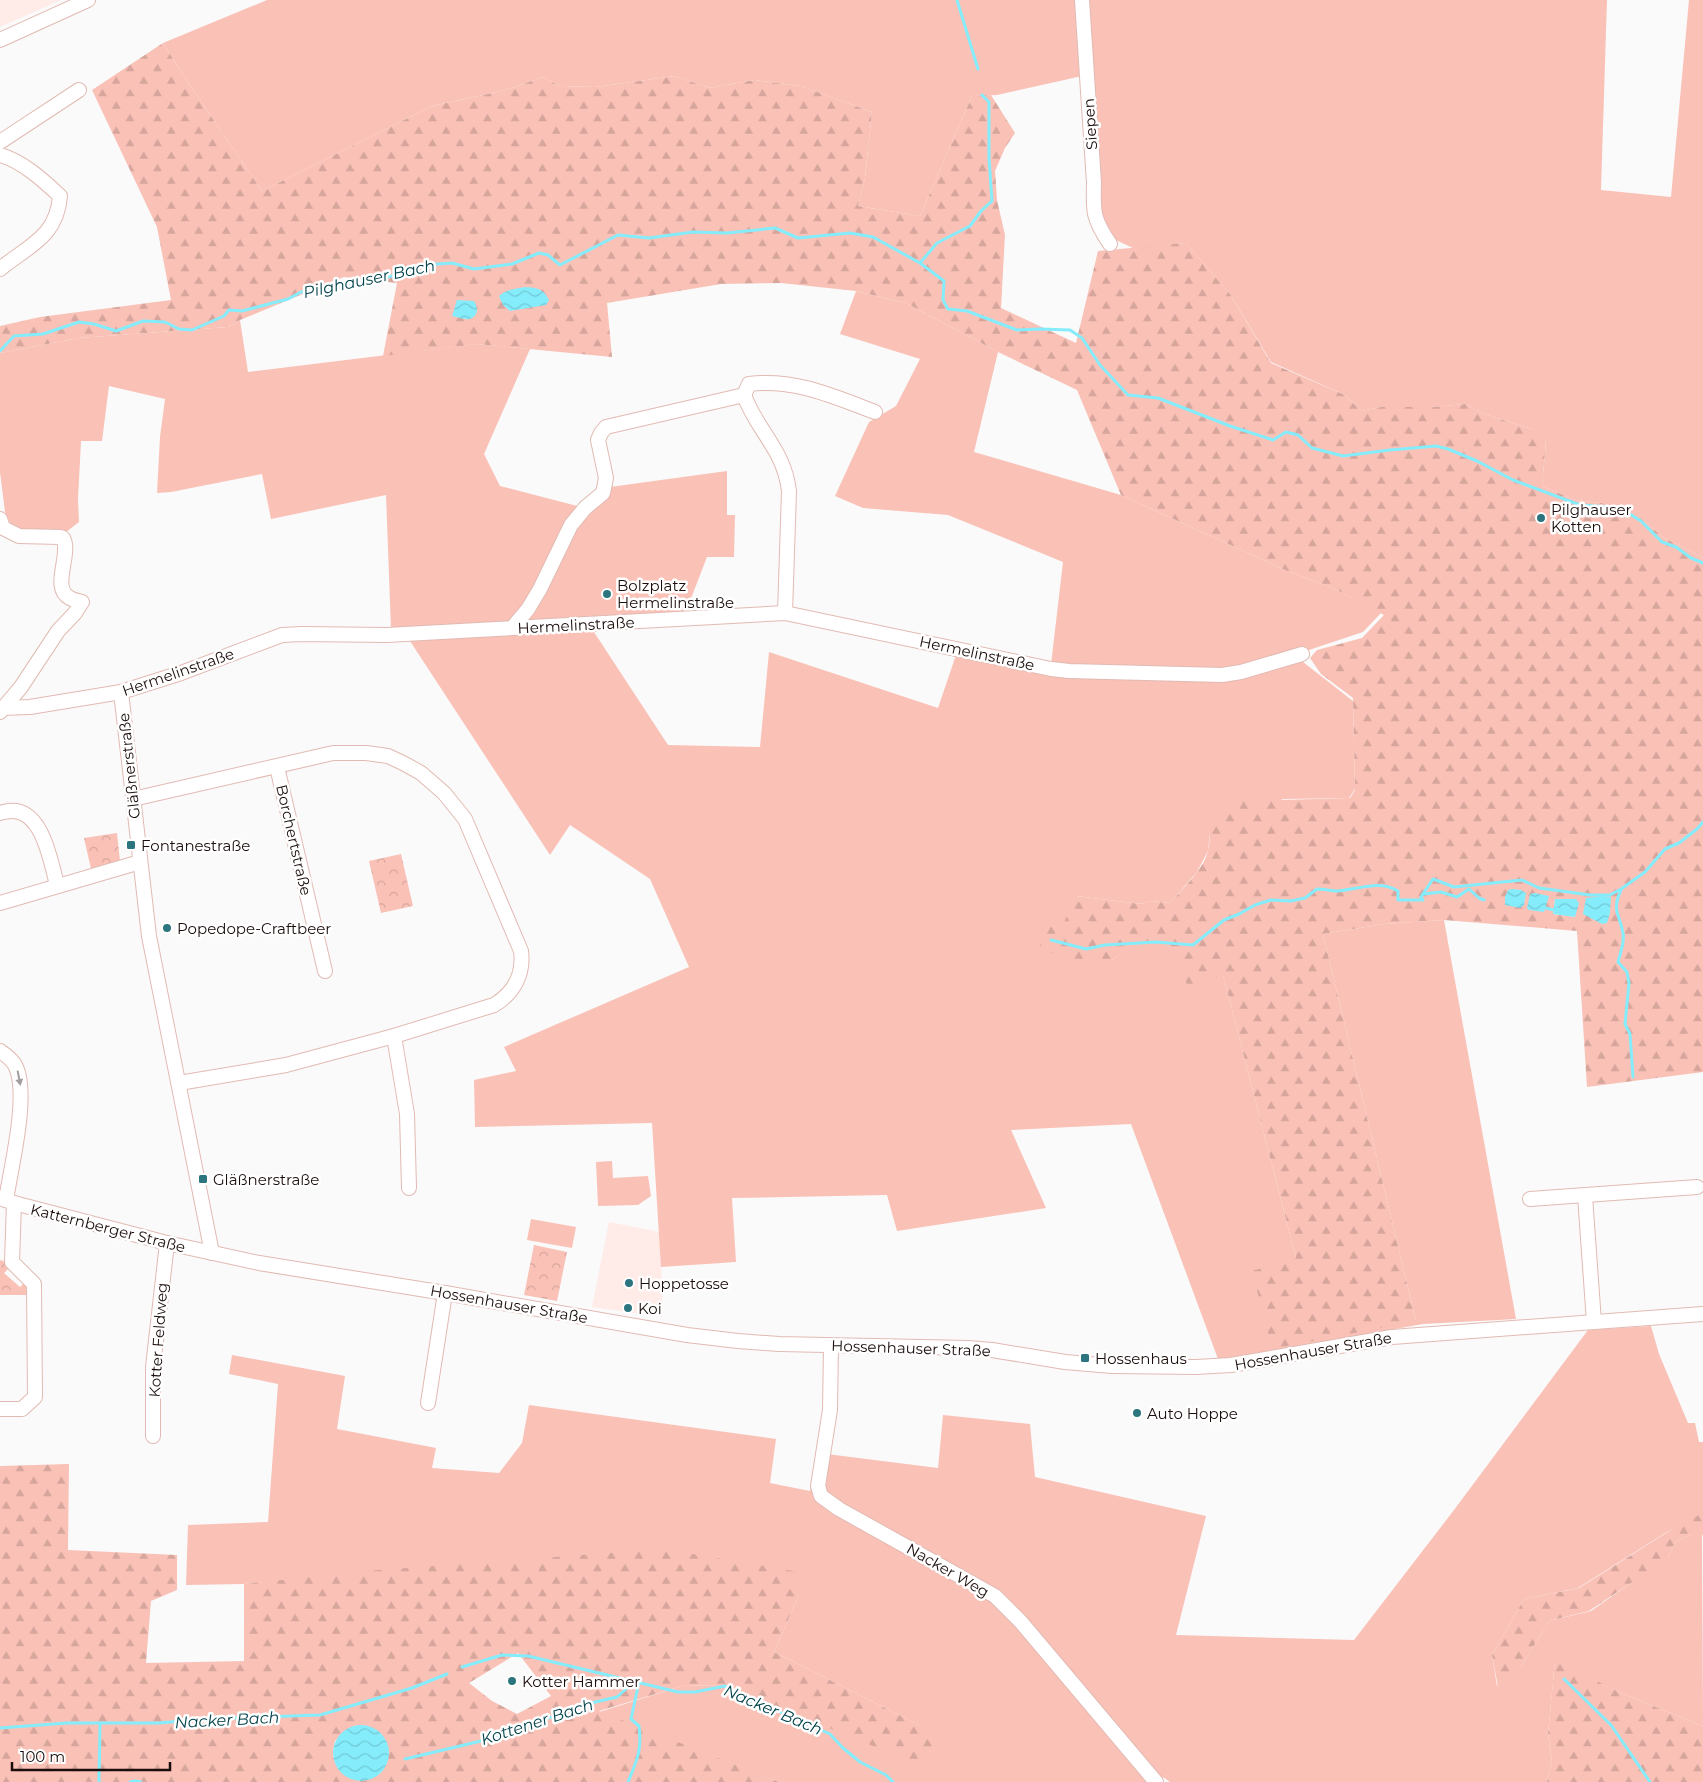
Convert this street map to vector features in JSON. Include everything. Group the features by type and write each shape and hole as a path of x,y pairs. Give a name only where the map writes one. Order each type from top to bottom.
{"street":[{"path":"0,40 88,0"},
{"name":"Siepen","path":"1082,0 1094,183 1094,211 1099,228 1110,244"},
{"path":"0,142 79,90"},
{"path":"0,155 17,162 49,185 60,196 59,208 53,224 42,238 0,269"},
{"path":"744,395 749,384 776,382 809,388 876,412"},
{"path":"744,395 753,413 777,450 787,478 789,491 785,613"},
{"path":"513,627 528,609 540,588 571,525 585,508 602,493 606,478 598,440 606,427 744,395"},
{"path":"0,519 3,528 19,536 60,536 63,538 66,546 61,579 63,590 70,598 82,602 75,613 58,631 22,687 1,710"},
{"name":"Hermelinstraße","path":"1,710 121,692 181,674 282,636 302,634 387,635 785,613 1051,669 1069,671 1222,675 1241,672 1302,654"},
{"name":"Gläßnerstraße","path":"121,692 149,936 212,1253"},
{"path":"133,799 333,753 366,753 388,756 403,762 421,773 444,793 465,819 521,951 522,967 517,982 505,998 496,1004 394,1036 286,1065 178,1084"},
{"name":"Borchertstraße","path":"277,767 325,971"},
{"path":"0,813 12,810 20,812 36,825 46,842 57,885"},
{"path":"0,903 140,862"},
{"path":"394,1036 407,1114 409,1188"},
{"path":"0,1051 16,1065 21,1091 20,1113 7,1201 12,1262 34,1284 35,1397 22,1409 0,1409"},
{"path":"1530,1199 1697,1187"},
{"path":"1585,1196 1594,1322"},
{"name":"Katternberger Straße","path":"7,1201 212,1253"},
{"name":"Kotter Feldweg","path":"154,1436 153,1367 167,1243"},
{"name":"Hossenhauser Straße","path":"212,1253 259,1263 704,1337 738,1341 831,1346 969,1348 1087,1364 1196,1367 1248,1363 1392,1337 1703,1314"},
{"path":"428,1403 445,1293"},
{"name":"Nacker Weg","path":"831,1346 830,1410 818,1486 821,1496 839,1509 976,1585 1001,1601 1021,1622 1156,1782"}],"shaded area":[{"path":"0,0 61,0 0,27"},
{"name":"Hoppetosse","path":"609,1222 660,1232 663,1317 592,1307"}],"green space":[{"path":"267,0 1607,0 1601,190 1671,197 1689,0 1703,0 1703,558 1663,537 1644,521 1602,503 1575,500 1542,486 1546,441 1532,429 1484,414 1465,404 1433,407 1381,407 1361,411 1345,395 1271,362 1230,294 1186,243 1135,249 1116,240 1106,226 1100,210 1091,74 997,95 972,96 920,216 858,206 865,178 872,112 801,86 754,80 709,88 675,76 596,87 560,86 543,77 506,90 432,106 262,191 163,43"},
{"path":"163,43 262,191 432,106 506,90 543,77 560,86 596,87 675,76 709,88 754,80 801,86 872,112 865,178 858,206 920,216 972,96 991,95 1015,133 1005,148 995,171 997,200 1005,235 1001,308 1076,343 1098,251 1186,243 1230,294 1271,363 1345,395 1361,411 1381,407 1433,407 1465,404 1484,414 1532,429 1546,441 1542,486 1575,500 1623,507 1663,537 1703,558 1703,1072 1587,1087 1577,931 1444,920 1384,924 1323,934 1416,1321 1272,1349 1252,1271 1296,1258 1223,975 1187,986 1178,948 1138,941 1112,960 1068,964 1040,945 1044,926 1062,927 1076,896 1141,904 1151,901 1170,903 1192,878 1206,857 1210,832 1208,815 1238,801 1350,798 1355,790 1353,698 1321,674 1310,658 1317,650 1362,638 1384,615 1335,589 1285,570 1121,495 1077,390 998,352 906,303 856,291 781,283 721,284 607,303 612,357 477,344 383,356 397,283 344,277 240,320 228,327 79,338 0,353 0,326 40,317 171,300 157,227 92,90","holes":["1555,899 1576,899 1575,917 1553,914"]},
{"path":"856,291 906,303 998,352 974,452 1121,495 1285,570 1335,589 1381,613 1363,632 1294,655 1295,661 1303,662 1353,701 1355,789 1349,798 1283,799 1210,832 1208,851 1197,872 1170,903 1151,901 1141,904 1076,896 1112,960 1138,940 1178,948 1223,975 1296,1258 1416,1321 1323,934 1384,924 1444,920 1516,1319 1423,1324 1218,1359 1131,1124 1011,1130 1046,1208 897,1231 887,1195 732,1198 736,1262 661,1267 652,1123 475,1127 474,1080 516,1071 504,1047 689,967 650,879 570,825 550,855 408,638 592,629 668,745 760,747 769,652 938,708 956,655 1050,673 1063,562 948,515 863,508 835,496 869,422 896,406 920,359 840,334"},
{"path":"240,320 248,372 477,344 530,349 484,454 500,486 585,508 610,487 727,471 727,515 735,515 734,557 707,557 685,614 391,629 386,495 271,519 262,474 171,492 157,493 160,437 165,399 109,386 102,441 81,441 78,499 79,522 66,532 13,529 5,512 0,472 0,353 79,338 228,327"},
{"path":"117,833 120,861 91,869 84,838"},
{"path":"401,854 413,906 381,913 369,861"},
{"path":"612,1161 613,1178 648,1176 651,1196 638,1205 598,1206 596,1162"},
{"path":"531,1219 576,1227 572,1248 527,1240"},
{"path":"534,1245 567,1252 557,1301 524,1295"},
{"path":"0,1260 7,1262 11,1266 4,1273 20,1287 25,1282 29,1287 30,1295 0,1295"},
{"path":"1651,1326 1659,1354 1688,1423 1695,1423 1699,1442 1703,1442 1703,1514 1667,1532 1578,1588 1524,1599 1492,1655 1497,1686 1522,1665 1549,1621 1591,1611 1668,1557 1675,1543 1691,1534 1702,1534 1703,1726 1621,1693 1555,1661 1548,1734 1552,1761 1547,1782 1170,1782 1163,1777 1159,1782 779,1782 599,1712 682,1686 724,1685 768,1702 921,1726 774,1652 799,1595 616,1553 244,1584 186,1585 188,1525 268,1522 278,1384 229,1374 232,1355 345,1376 337,1429 436,1448 432,1468 499,1473 522,1443 529,1405 776,1439 770,1483 810,1491 819,1453 938,1468 943,1415 1030,1424 1035,1477 1206,1516 1176,1635 1354,1640 1588,1330"},
{"path":"69,1464 68,1550 177,1555 177,1590 151,1601 146,1663 244,1661 244,1584 367,1571 663,1549 799,1572 799,1595 774,1652 921,1726 939,1752 917,1764 724,1685 682,1686 599,1711 779,1782 0,1782 0,1466","holes":["518,1653 551,1696 517,1714 492,1701 469,1683","363,1725 378,1732 384,1740 389,1756 333,1758 335,1741 354,1726"]},
{"path":"1703,1513 1703,1536 1702,1534 1691,1534 1675,1543 1667,1559 1589,1611 1549,1621 1522,1665 1498,1687 1492,1655 1524,1599 1579,1588 1674,1528"},
{"path":"1555,1660 1621,1693 1703,1726 1703,1782 1547,1782 1552,1761 1548,1734"}],"water":[{"path":"525,287 536,288 542,291 549,300 546,305 510,311 503,305 499,296 505,292"},
{"path":"457,300 474,301 477,309 473,318 463,319 452,316"},
{"path":"1508,890 1521,890 1526,893 1524,905 1520,908 1505,905 1505,897"},
{"path":"1535,893 1549,896 1544,912 1527,908 1530,894"},
{"path":"1611,897 1607,923 1602,924 1583,914 1586,898"},
{"path":"1555,899 1576,899 1579,903 1575,917 1553,914"},
{"path":"361,1725 372,1727 381,1733 387,1742 389,1753 387,1764 381,1773 372,1779 361,1781 350,1779 341,1773 335,1764 333,1753 335,1742 341,1733 350,1727"}],"waterway":[{"path":"957,0 978,69"},
{"path":"920,263 937,243 970,226 981,211 992,201 989,158 989,102 982,95"},
{"name":"Pilghauser Bach","path":"0,351 14,336 43,334 79,322 94,324 116,331 143,321 165,322 179,329 192,330 224,316 229,310 242,311 288,299 301,292 349,286 396,275 425,265 452,263 474,269 512,264 539,253 548,255 560,265 618,235 649,238 693,232 727,233 775,228 798,238 850,233 873,237 920,263 944,281 943,300 948,309 967,311 1017,330 1070,330 1082,338 1100,365 1128,395 1158,398 1230,426 1273,440 1286,432 1298,435 1312,448 1343,456 1436,446 1448,449 1477,461 1513,480 1580,505 1610,507 1625,511 1641,521 1662,542 1676,547 1691,558 1703,563"},
{"path":"1051,940 1086,949 1105,945 1156,942 1193,945 1224,920 1255,905 1271,900 1291,901 1305,898 1317,889 1337,891 1376,885 1398,891 1398,900 1423,900 1421,897 1433,879 1454,887 1522,880 1539,888 1590,895 1610,895 1645,872 1665,849 1679,843 1703,822"},
{"path":"1424,894 1441,892 1457,897 1469,889 1484,900"},
{"path":"1621,890 1616,908 1623,933 1622,948 1618,962 1627,972 1629,983 1625,1024 1630,1034 1633,1077"},
{"path":"1542,907 1558,909"},
{"name":"Nacker Bach","path":"462,1667 502,1655 528,1656 678,1692 695,1692 725,1686 742,1698 764,1705 830,1734 860,1762 886,1775 893,1782"},
{"name":"Nacker Bach","path":"0,1728 67,1723 158,1723 208,1719 320,1715 412,1688 447,1674"},
{"path":"1564,1679 1611,1725 1650,1782"},
{"name":"Kottener Bach","path":"405,1759 502,1736 520,1725 556,1716 578,1706 617,1697 635,1681"},
{"path":"628,1782 639,1749 639,1726 631,1719 639,1682"},
{"name":"Kottener Bach","path":"99,1782 100,1723"},
{"name":"Kottener Bach","path":"130,1782 141,1782"}],"place":[{"name":"Pilghauser Kotten","path":"1541,518"},
{"name":"Bolzplatz Hermelinstraße","path":"607,594"},
{"name":"Fontanestraße","path":"131,845"},
{"name":"Popedope-Craftbeer","path":"167,928"},
{"name":"Gläßnerstraße","path":"203,1179"},
{"name":"Hoppetosse","path":"629,1283"},
{"name":"Koi","path":"628,1308"},
{"name":"Hossenhaus","path":"1085,1358"},
{"name":"Auto Hoppe","path":"1137,1413"},
{"name":"Kotter Hammer","path":"512,1681"}]}
